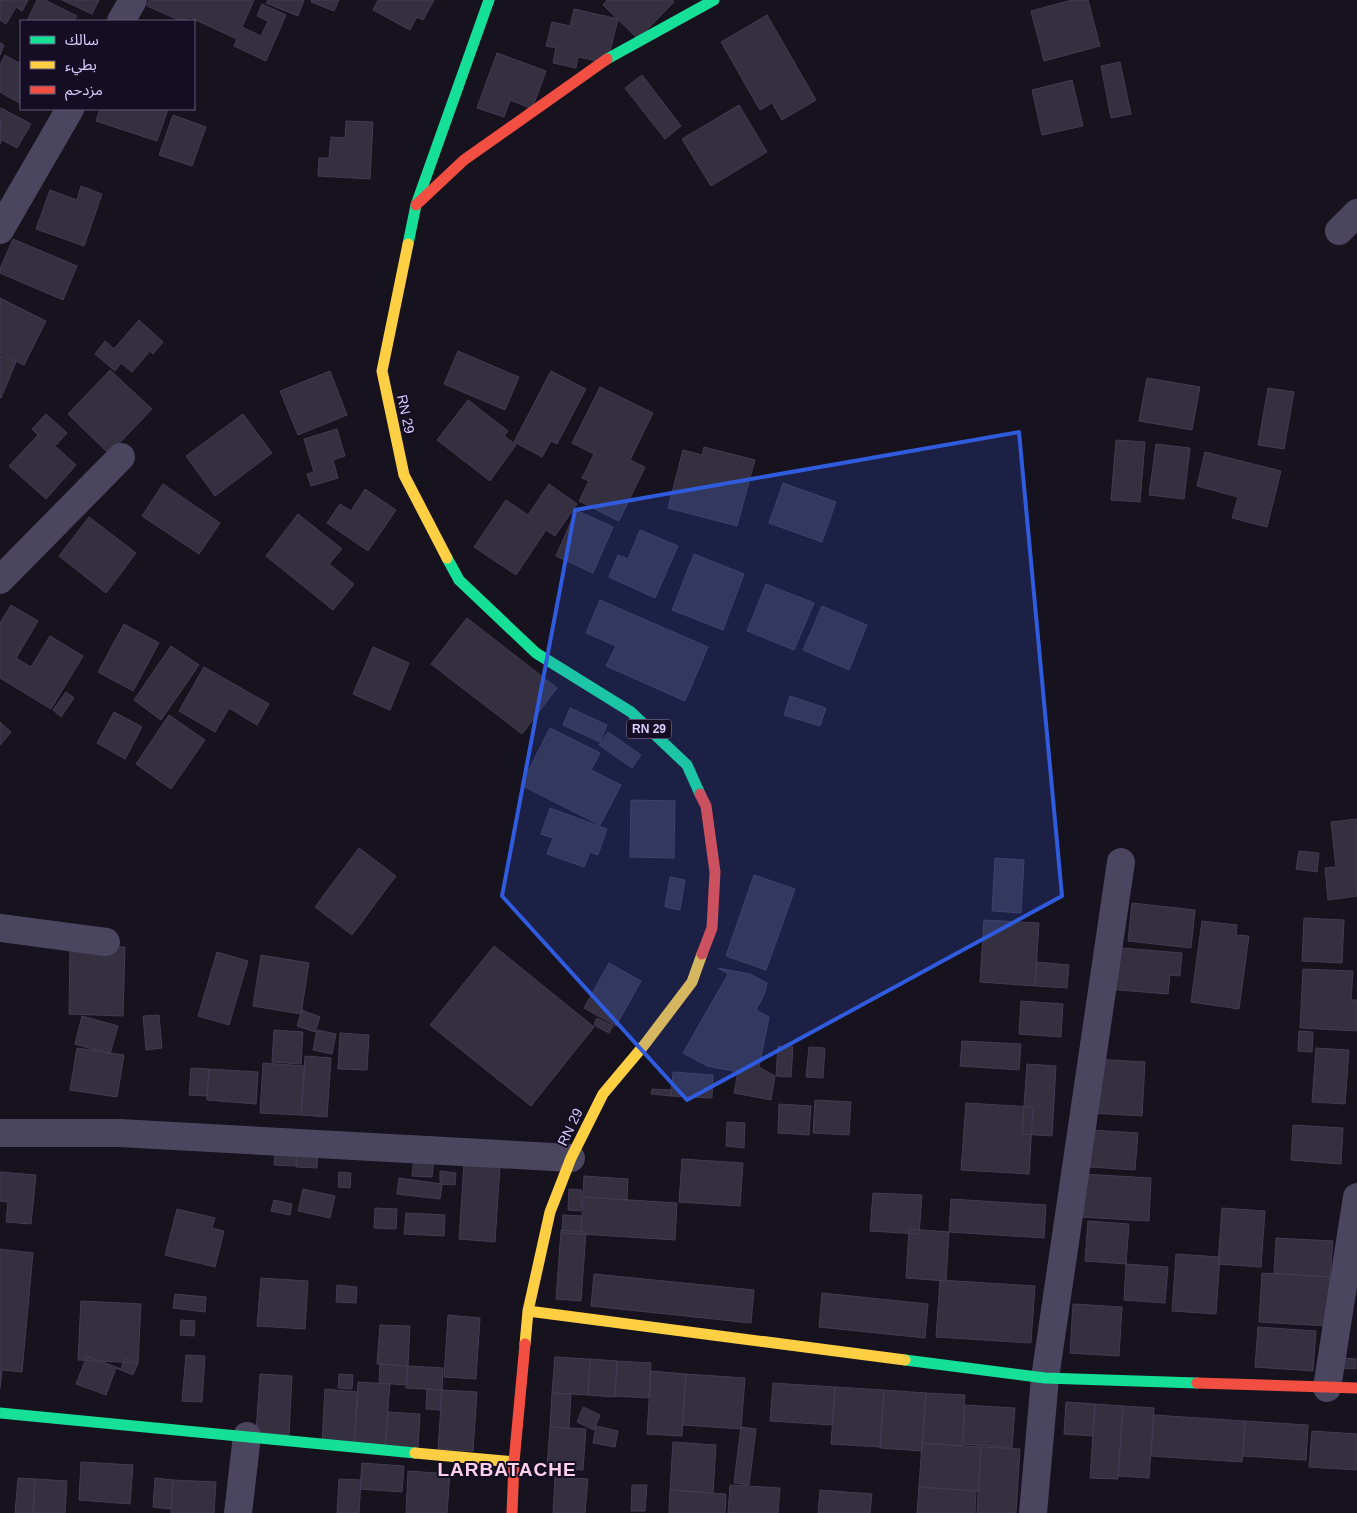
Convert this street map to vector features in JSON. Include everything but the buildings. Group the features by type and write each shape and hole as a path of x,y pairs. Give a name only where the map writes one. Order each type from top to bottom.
{"main road":[{"name":"RN 29","path":"489,0 416,205 382,371 404,475 459,580 536,653 631,712 687,764 706,806 715,872 712,928 692,982 645,1044 603,1094 571,1158 550,1212 528,1311 514,1462 512,1513"},
{"path":"416,205 464,160 602,62 714,0"},
{"path":"528,1311 1045,1378 1357,1388"},
{"path":"0,1413 514,1462"}],"street":[{"path":"122,20 133,0"},
{"path":"0,230 69,110"},
{"path":"0,580 122,457"},
{"path":"1034,1513 1045,1378 1120,862"},
{"path":"0,928 106,942"},
{"path":"0,1133 119,1133 571,1158"},
{"path":"1328,1388 1357,1196"},
{"path":"238,1513 247,1436"}],"highlighted area":[{"path":"1019,432 1062,896 687,1100 502,896 575,510"}],"traffic: fast":[{"path":"408,244 416,205 489,0"},
{"path":"607,59 714,0"},
{"path":"447,558 459,580 536,653 631,712 687,765 700,794"},
{"path":"905,1360 1045,1378 1197,1383"},
{"path":"0,1413 415,1453"}],"traffic: slow":[{"path":"408,244 382,371 404,475 447,558"},
{"path":"525,1344 528,1311 550,1212 571,1158 603,1094 645,1044 692,982 702,954"},
{"path":"528,1311 905,1360"},
{"path":"415,1453 514,1462"}],"traffic: jam":[{"path":"416,205 464,160 607,59"},
{"path":"700,794 706,806 715,872 712,928 702,954"},
{"path":"512,1513 514,1462 525,1344"},
{"path":"1197,1383 1357,1388"}],"district":[{"name":"LARBATACHE","path":"507,1469"}]}
